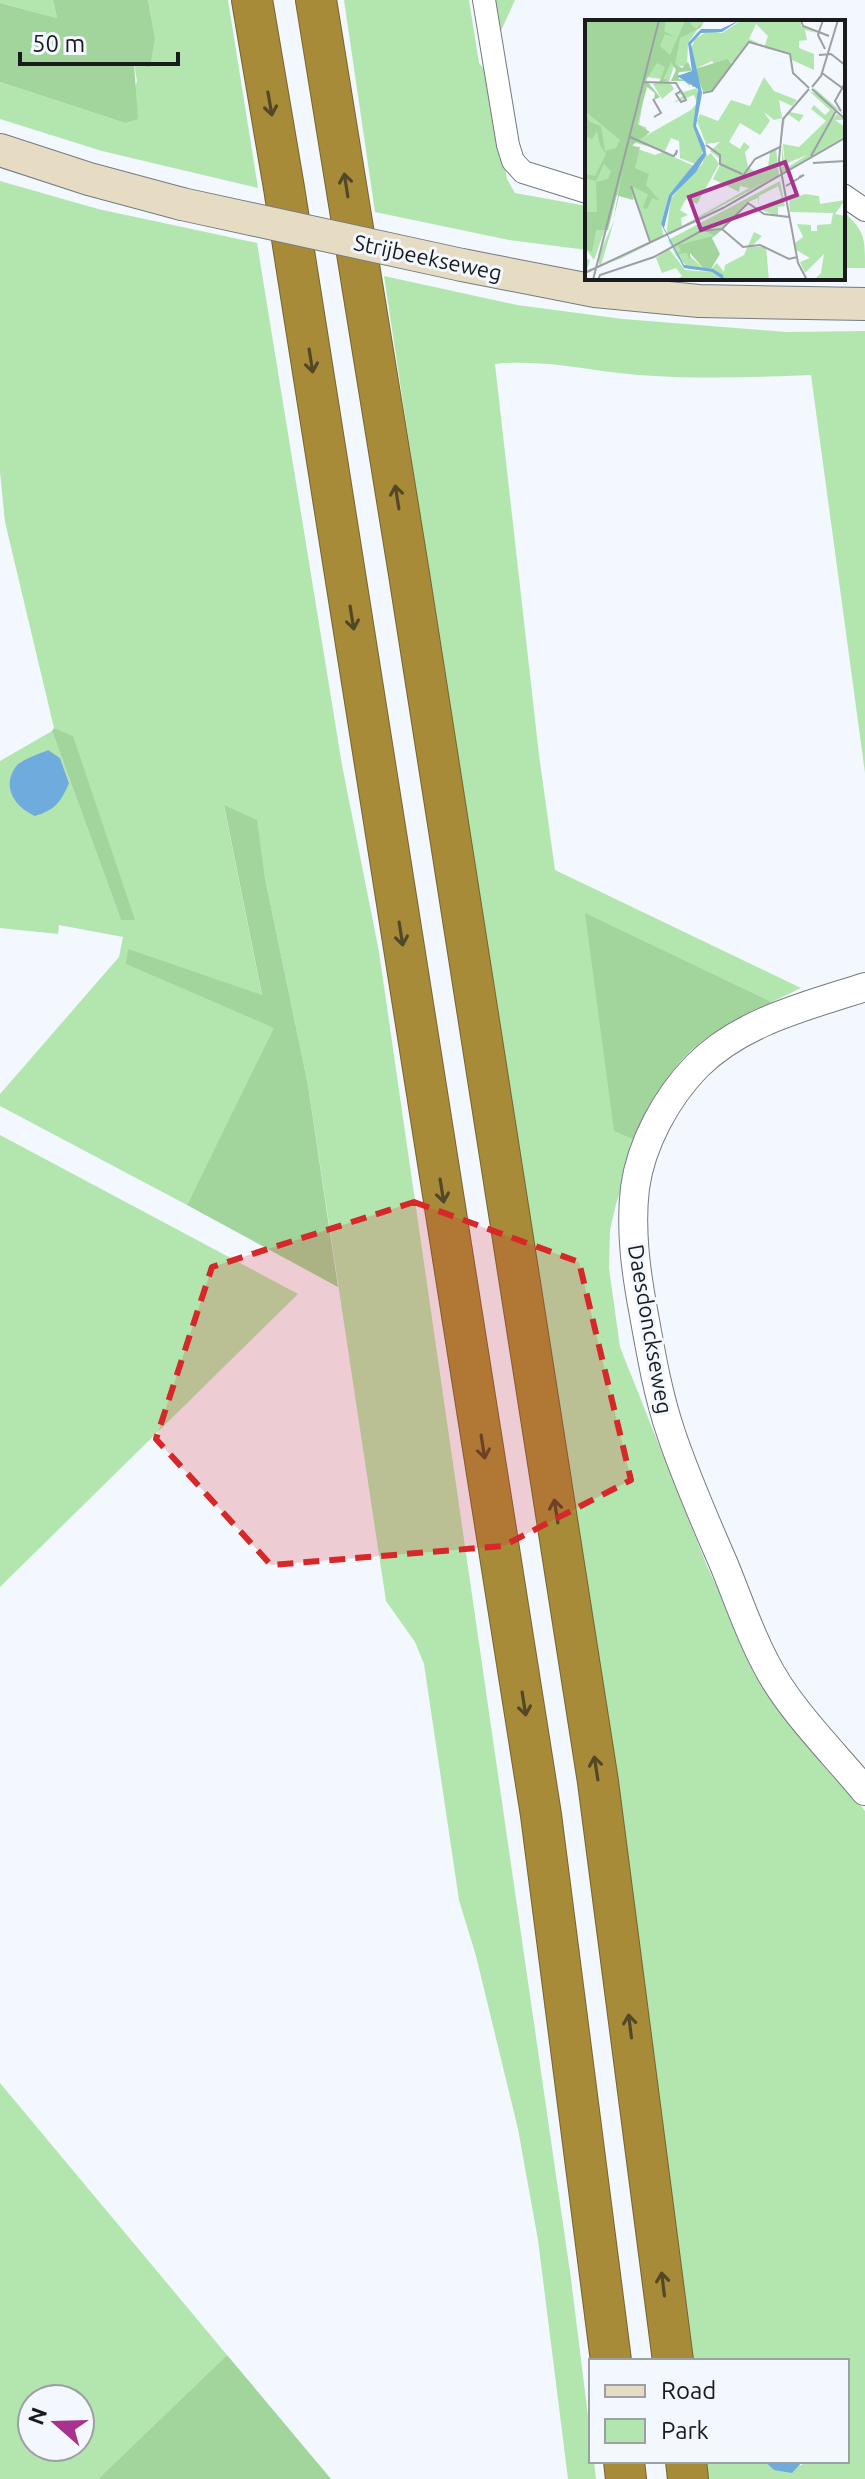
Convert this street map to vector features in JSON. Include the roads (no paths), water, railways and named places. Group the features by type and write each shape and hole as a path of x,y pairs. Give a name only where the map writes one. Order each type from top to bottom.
{"highway":[{"path":"252,0 539,1799 611,2359"},
{"path":"316,0 412,590 598,1782 673,2359"}],"main road":[{"name":"Strijbeekseweg","path":"0,150 89,179 182,204 595,291 699,301 865,304"}],"street":[{"path":"484,0 513,161 523,172 585,191"},
{"path":"845,196 865,210"},
{"name":"Daesdonckseweg","path":"865,987 770,1018 724,1043 696,1067 667,1104 646,1150 635,1187 633,1233 652,1362 670,1431 699,1506 765,1663 788,1698 865,1791"}],"water":[{"path":"48,750 60,758 69,783 56,804 35,816 16,801 10,780 18,764"},
{"path":"766,2463 801,2463 792,2473 774,2470"}]}
